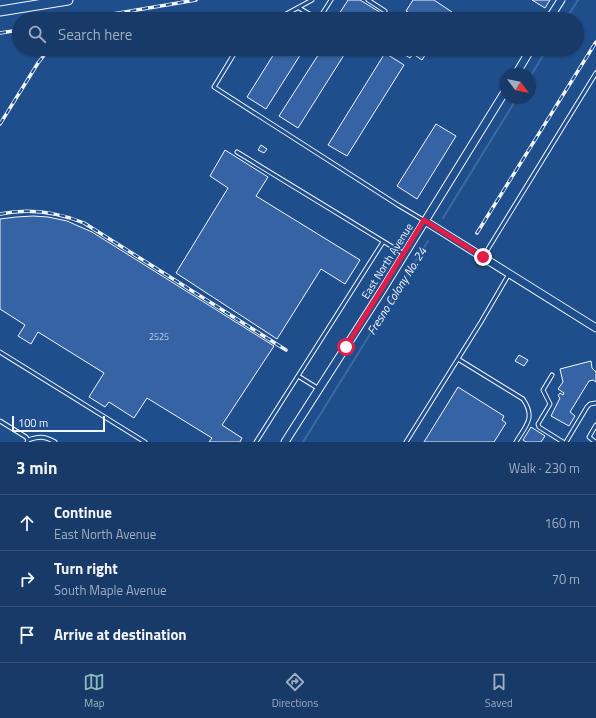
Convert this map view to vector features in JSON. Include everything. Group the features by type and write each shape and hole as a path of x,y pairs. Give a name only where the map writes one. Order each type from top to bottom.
{"main road":[{"path":"0,11 68,0"}],"street":[{"path":"553,12 561,0"},
{"path":"520,68 527,56"},
{"name":"East North Avenue","path":"285,442 500,100"},
{"path":"424,220 596,328"}],"lane":[{"path":"291,12 312,0"},
{"path":"323,12 331,0"},
{"path":"368,0 385,11"},
{"path":"299,8 306,12"},
{"path":"233,56 214,87 385,197 424,220"},
{"path":"483,257 596,73"},
{"path":"237,152 404,254"},
{"path":"256,442 383,242"},
{"path":"406,442 509,274"},
{"path":"0,352 145,442"},
{"path":"458,359 523,399 530,409 528,423 516,442"},
{"path":"552,375 543,390 549,402 549,406 538,424 539,427 565,442 587,407 590,404 596,403"},
{"path":"298,376 319,389"},
{"path":"0,421 26,437 28,441 38,436 47,437 56,442"},
{"path":"585,442 596,425"},
{"path":"589,437 595,442"}],"building":[{"path":"348,0 360,0 380,12 340,12"},
{"path":"413,0 434,0 452,12 408,12 406,11"},
{"path":"532,0 550,0 545,8"},
{"path":"273,56 300,56 266,109 247,97"},
{"path":"318,56 343,56 298,128 279,116"},
{"path":"383,56 390,56 404,65 347,156 328,145"},
{"path":"416,56 425,56 422,60"},
{"path":"436,124 456,136 417,199 397,186"},
{"path":"261,145 267,149 264,153 258,150"},
{"path":"225,150 268,177 256,196 360,260 345,284 321,269 277,339 176,273 228,188 210,176"},
{"path":"33,216 67,221 92,232 274,346 222,425 242,438 240,442 209,442 212,438 147,398 134,418 109,402 105,407 89,397 104,373 38,332 31,344 18,336 25,325 0,309 0,219"},
{"path":"519,355 528,360 524,366 515,361"},
{"path":"591,361 592,368 596,372 596,382 593,380 589,381 570,412 575,416 569,426 551,416 560,398 558,396 560,393 563,395 564,393 558,389 563,382 560,369"},
{"path":"458,387 504,416 502,420 506,423 494,442 424,442"},
{"path":"531,427 545,436 541,442 526,442 523,440"}],"waterway":[{"name":"Fresno Colony No. 24","path":"570,12 578,0"},
{"name":"Fresno Colony No. 24","path":"535,68 543,56"},
{"name":"Fresno Colony No. 24","path":"443,218 513,104"},
{"name":"Fresno Colony No. 24","path":"303,442 428,241"}],"railway":[{"path":"125,12 196,0"},
{"path":"0,33 12,31"},
{"path":"477,233 596,42"},
{"path":"0,124 44,56"},
{"path":"0,214 22,211 43,212 64,216 84,223 286,350"}],"route":[{"path":"346,347 424,220 483,257"}]}
